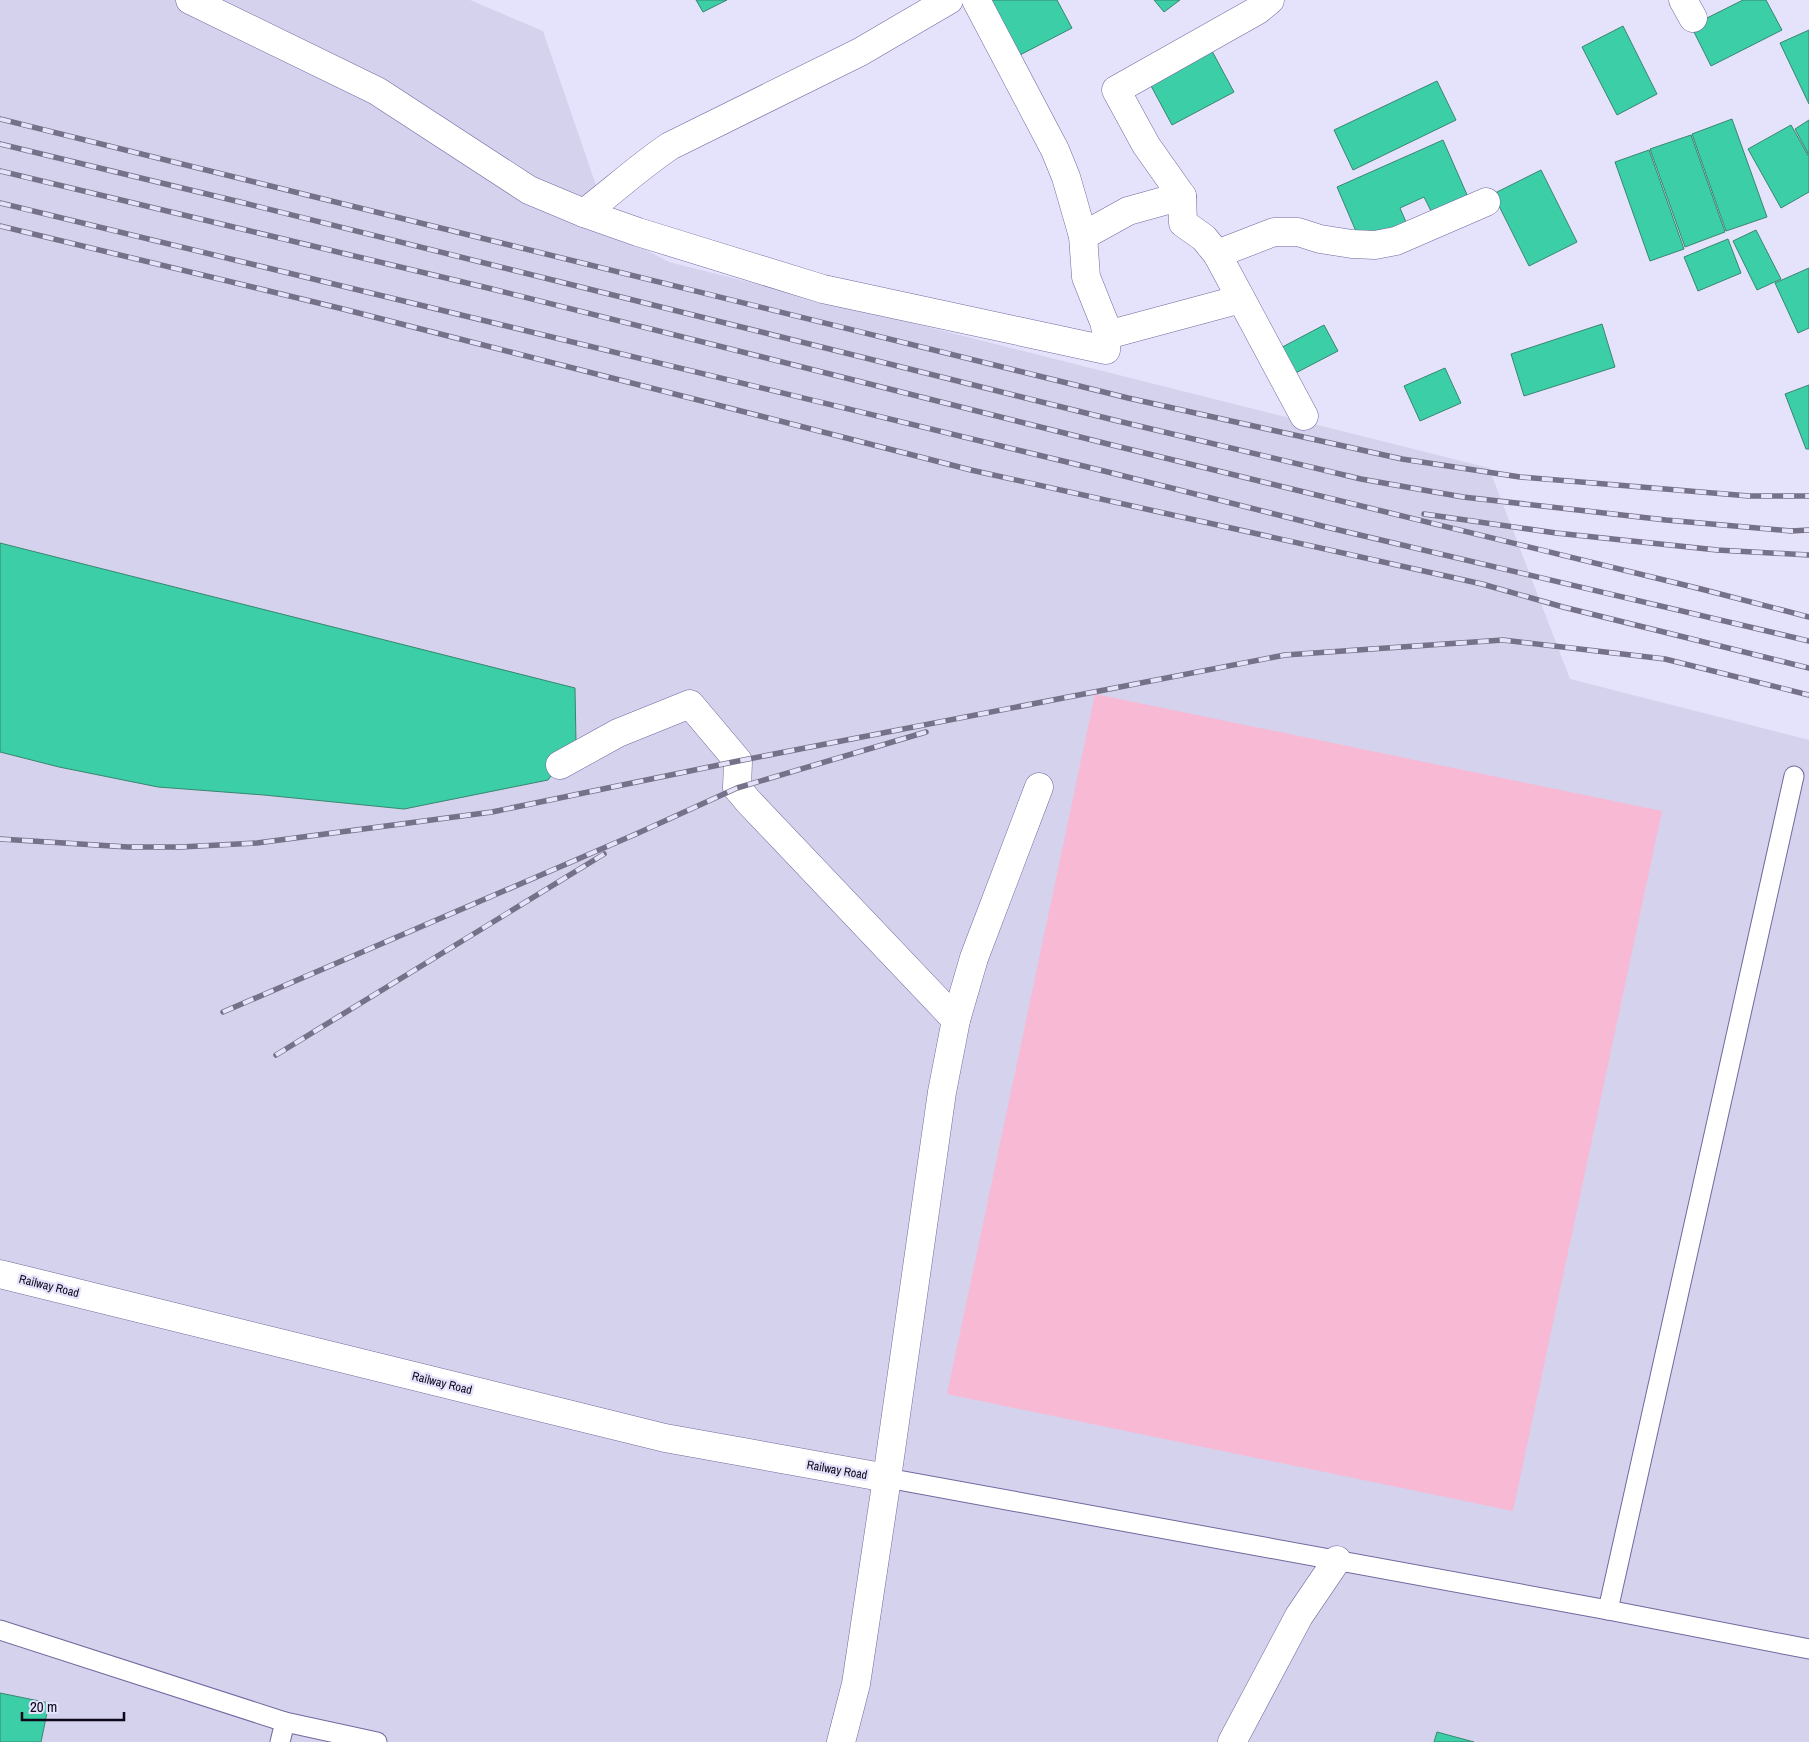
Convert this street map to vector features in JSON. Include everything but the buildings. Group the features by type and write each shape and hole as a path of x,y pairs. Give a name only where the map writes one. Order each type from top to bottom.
{"street":[{"path":"190,0 377,91 529,190 584,213 638,232 823,288 1106,350 1107,335 1104,322 1086,277 1083,236 1066,177 1055,150 976,0"},
{"path":"584,213 648,160 670,146 860,52 948,0"},
{"path":"1270,0 1258,10 1116,90 1146,145 1182,196 1183,223 1204,238 1217,254 1304,416"},
{"path":"1083,236 1128,211 1182,196"},
{"path":"1217,254 1274,232 1298,232 1320,239 1352,244 1375,245 1396,241 1486,202"},
{"path":"1107,335 1241,299"},
{"path":"560,765 618,733 690,704 738,761 737,788 956,1020"},
{"path":"841,1742 856,1684 942,1092 956,1020 974,958 1039,787"},
{"name":"Railway Road","path":"0,1274 665,1438 886,1478"},
{"path":"1232,1742 1299,1616 1337,1560"}],"lane":[{"path":"1608,1610 1794,776"},
{"path":"886,1478 1608,1610 1809,1649"},
{"path":"0,1630 285,1722 377,1742"},
{"path":"280,1742 285,1722"}],"shaded area":[{"path":"0,0 470,0 543,31 612,232 669,262 1489,468 1570,679 1809,740 1809,1742 0,1742"},
{"path":"1095,694 1662,811 1513,1511 947,1394"}],"railway":[{"path":"0,119 1128,398 1402,459 1520,477 1749,496 1809,496"},
{"path":"0,144 1118,421 1361,479 1463,497 1666,520 1791,531 1809,530"},
{"path":"0,171 492,289 1112,445 1809,617"},
{"path":"0,203 1104,471 1326,527 1809,641"},
{"path":"0,226 339,308 971,470 1482,584 1563,607 1809,668"},
{"path":"1424,514 1556,533 1717,550 1809,555"},
{"path":"0,839 128,847 181,847 257,843 492,812 738,761 1285,655 1503,640 1665,659 1809,695"},
{"path":"223,1012 636,834 737,788 926,732"},
{"path":"276,1055 604,854"}]}
